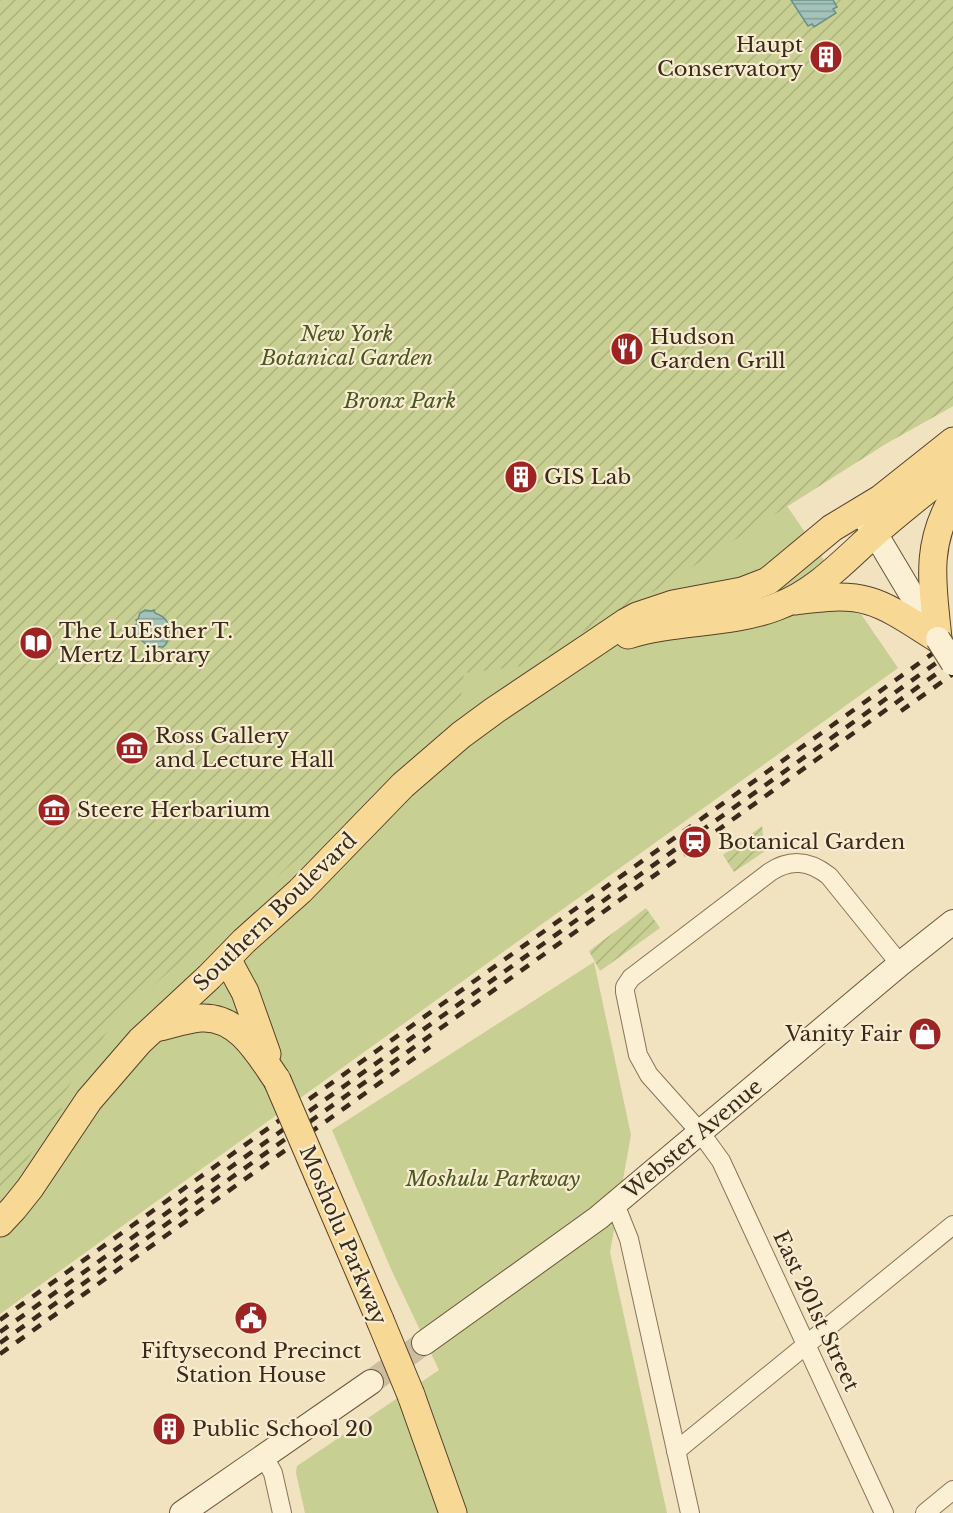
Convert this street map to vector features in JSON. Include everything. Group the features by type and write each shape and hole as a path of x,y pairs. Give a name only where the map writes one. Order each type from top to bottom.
{"main road":[{"name":"Southern Boulevard","path":"592,645 632,633 668,626 741,617 790,602 826,576 868,522 880,499 953,441"},
{"name":"Southern Boulevard","path":"0,1223 30,1188 89,1100 151,1029 320,871 391,796 461,735 626,622 647,612 673,604 741,591 760,585 776,575 832,528 868,522 953,469"},
{"path":"938,639 932,561 939,528 953,498"},
{"path":"868,522 953,663"},
{"path":"790,602 840,597 867,600 938,639"},
{"name":"Webster Avenue","path":"424,1344 615,1204 953,922"},
{"name":"Mosholu Parkway","path":"227,959 245,992 277,1080 411,1395 453,1513"},
{"path":"151,1029 197,1018 219,1020 236,1029 252,1044 277,1080"},
{"path":"182,1513 371,1382"}],"street":[{"name":"East 201st Street","path":"884,1513 721,1161 700,1132 649,1075 643,1064 635,1044 625,987 631,978 778,867 786,864 801,863 822,871 834,882 900,964"},
{"path":"615,1204 629,1239 690,1513"},
{"path":"676,1451 953,1225"},
{"path":"264,1457 273,1473 282,1513"},
{"path":"925,1513 953,1490"}],"green space":[{"name":"New York Botanical Garden","path":"0,0 953,0 953,406 887,443 787,506 898,668 0,1314"},
{"name":"New York Botanical Garden","path":"0,0 953,0 953,406 887,443 651,593 522,666 464,673 461,697 456,710 449,719 354,809 156,983 109,1029 57,1103 62,1108 48,1130 0,1193"},
{"path":"762,826 765,851 734,872 723,855"},
{"path":"646,908 660,928 600,971 589,951"},
{"name":"Moshulu Parkway","path":"594,962 631,1135 610,1252 667,1513 305,1513 296,1473 297,1466 439,1370 391,1269 332,1130"}],"water":[{"path":"791,0 833,0 837,7 833,9 836,13 814,27 812,24 808,26"},
{"path":"145,610 154,610 167,623 170,638 163,647 148,646 138,637 136,620"}],"tunnel":[{"path":"371,1382 424,1343"}],"railway":[{"path":"0,1320 953,639"},
{"path":"0,1332 953,651"},
{"path":"0,1343 953,662"},
{"path":"901,711 953,674"},
{"path":"0,1354 430,1047"}],"place":[{"name":"Haupt Conservatory","path":"826,57"},
{"name":"Hudson Garden Grill","path":"627,349"},
{"name":"GIS Lab","path":"521,477"},
{"name":"The LuEsther T. Mertz Library","path":"36,643"},
{"name":"Ross Gallery and Lecture Hall","path":"132,748"},
{"name":"Steere Herbarium","path":"54,810"},
{"name":"Botanical Garden","path":"695,842"},
{"name":"Vanity Fair","path":"925,1034"},
{"name":"Fiftysecond Precinct Station House","path":"251,1318"},
{"name":"Public School 20","path":"169,1429"}],"park label":[{"name":"Bronx Park","path":"400,401"}]}
